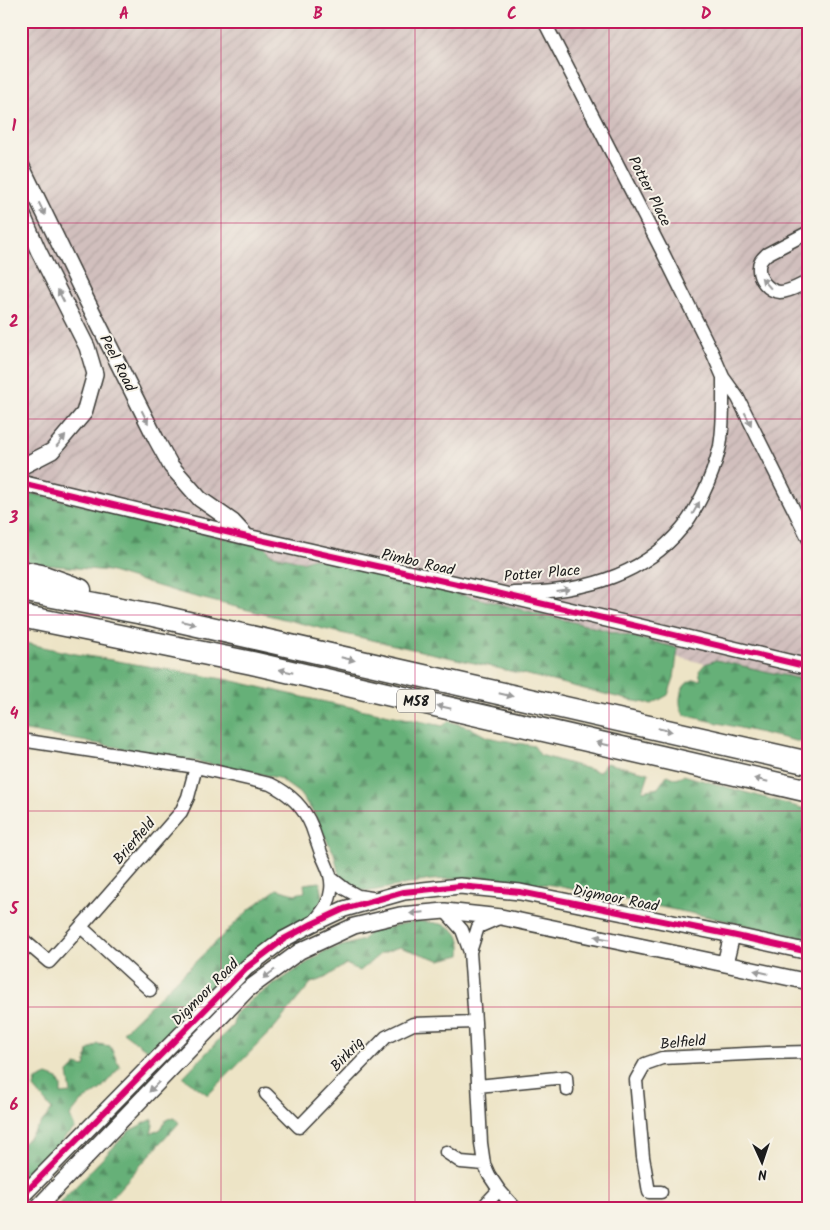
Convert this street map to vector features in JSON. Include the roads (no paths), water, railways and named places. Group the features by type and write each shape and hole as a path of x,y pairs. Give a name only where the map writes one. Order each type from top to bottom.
{"highway":[{"path":"21,572 41,576 153,615"},
{"name":"M58","path":"21,590 153,615 809,763"},
{"name":"M58","path":"21,616 252,663 809,791"}],"street":[{"name":"Potter Place","path":"544,21 670,266 723,377 738,398 809,540"},
{"name":"Peel Road","path":"21,165 86,299 171,466 200,500 233,522 247,537"},
{"name":"Peel Road","path":"21,211 38,250 87,348 95,374 84,413 52,452 21,467"},
{"path":"809,232 767,254 759,266 763,282 777,292 787,291 809,281"},
{"name":"Potter Place","path":"497,593 534,593 592,584 628,571 669,543 684,527 696,509 716,461 723,420 723,377"},
{"name":"Pimbo Road","path":"21,483 809,667"},
{"path":"21,740 196,767 280,788 292,798 308,817 332,878 330,898 326,907 312,924"},
{"name":"Brierfield","path":"21,938 49,962 181,812 188,798 196,767"},
{"path":"332,878 345,889 358,896 378,899"},
{"name":"Digmoor Road","path":"21,1197 246,968 284,939 344,909 404,892 460,886 520,892 809,952"},
{"path":"445,911 462,930 470,952 481,1143 484,1164 489,1176 516,1209"},
{"name":"Digmoor Road","path":"36,1209 247,990 300,950 354,926 400,915 445,911 501,917 809,982"},
{"path":"470,952 478,927 501,917"},
{"path":"81,927 150,990"},
{"path":"725,964 732,935"},
{"name":"Birkrig","path":"266,1094 299,1127 386,1037 413,1024 475,1022"},
{"name":"Belfield","path":"661,1192 648,1192 643,1157 636,1080 645,1064 662,1058 809,1052"},
{"path":"478,1086 566,1077 567,1090"},
{"path":"446,1152 461,1162 484,1164"},
{"path":"481,1209 499,1190"}]}
